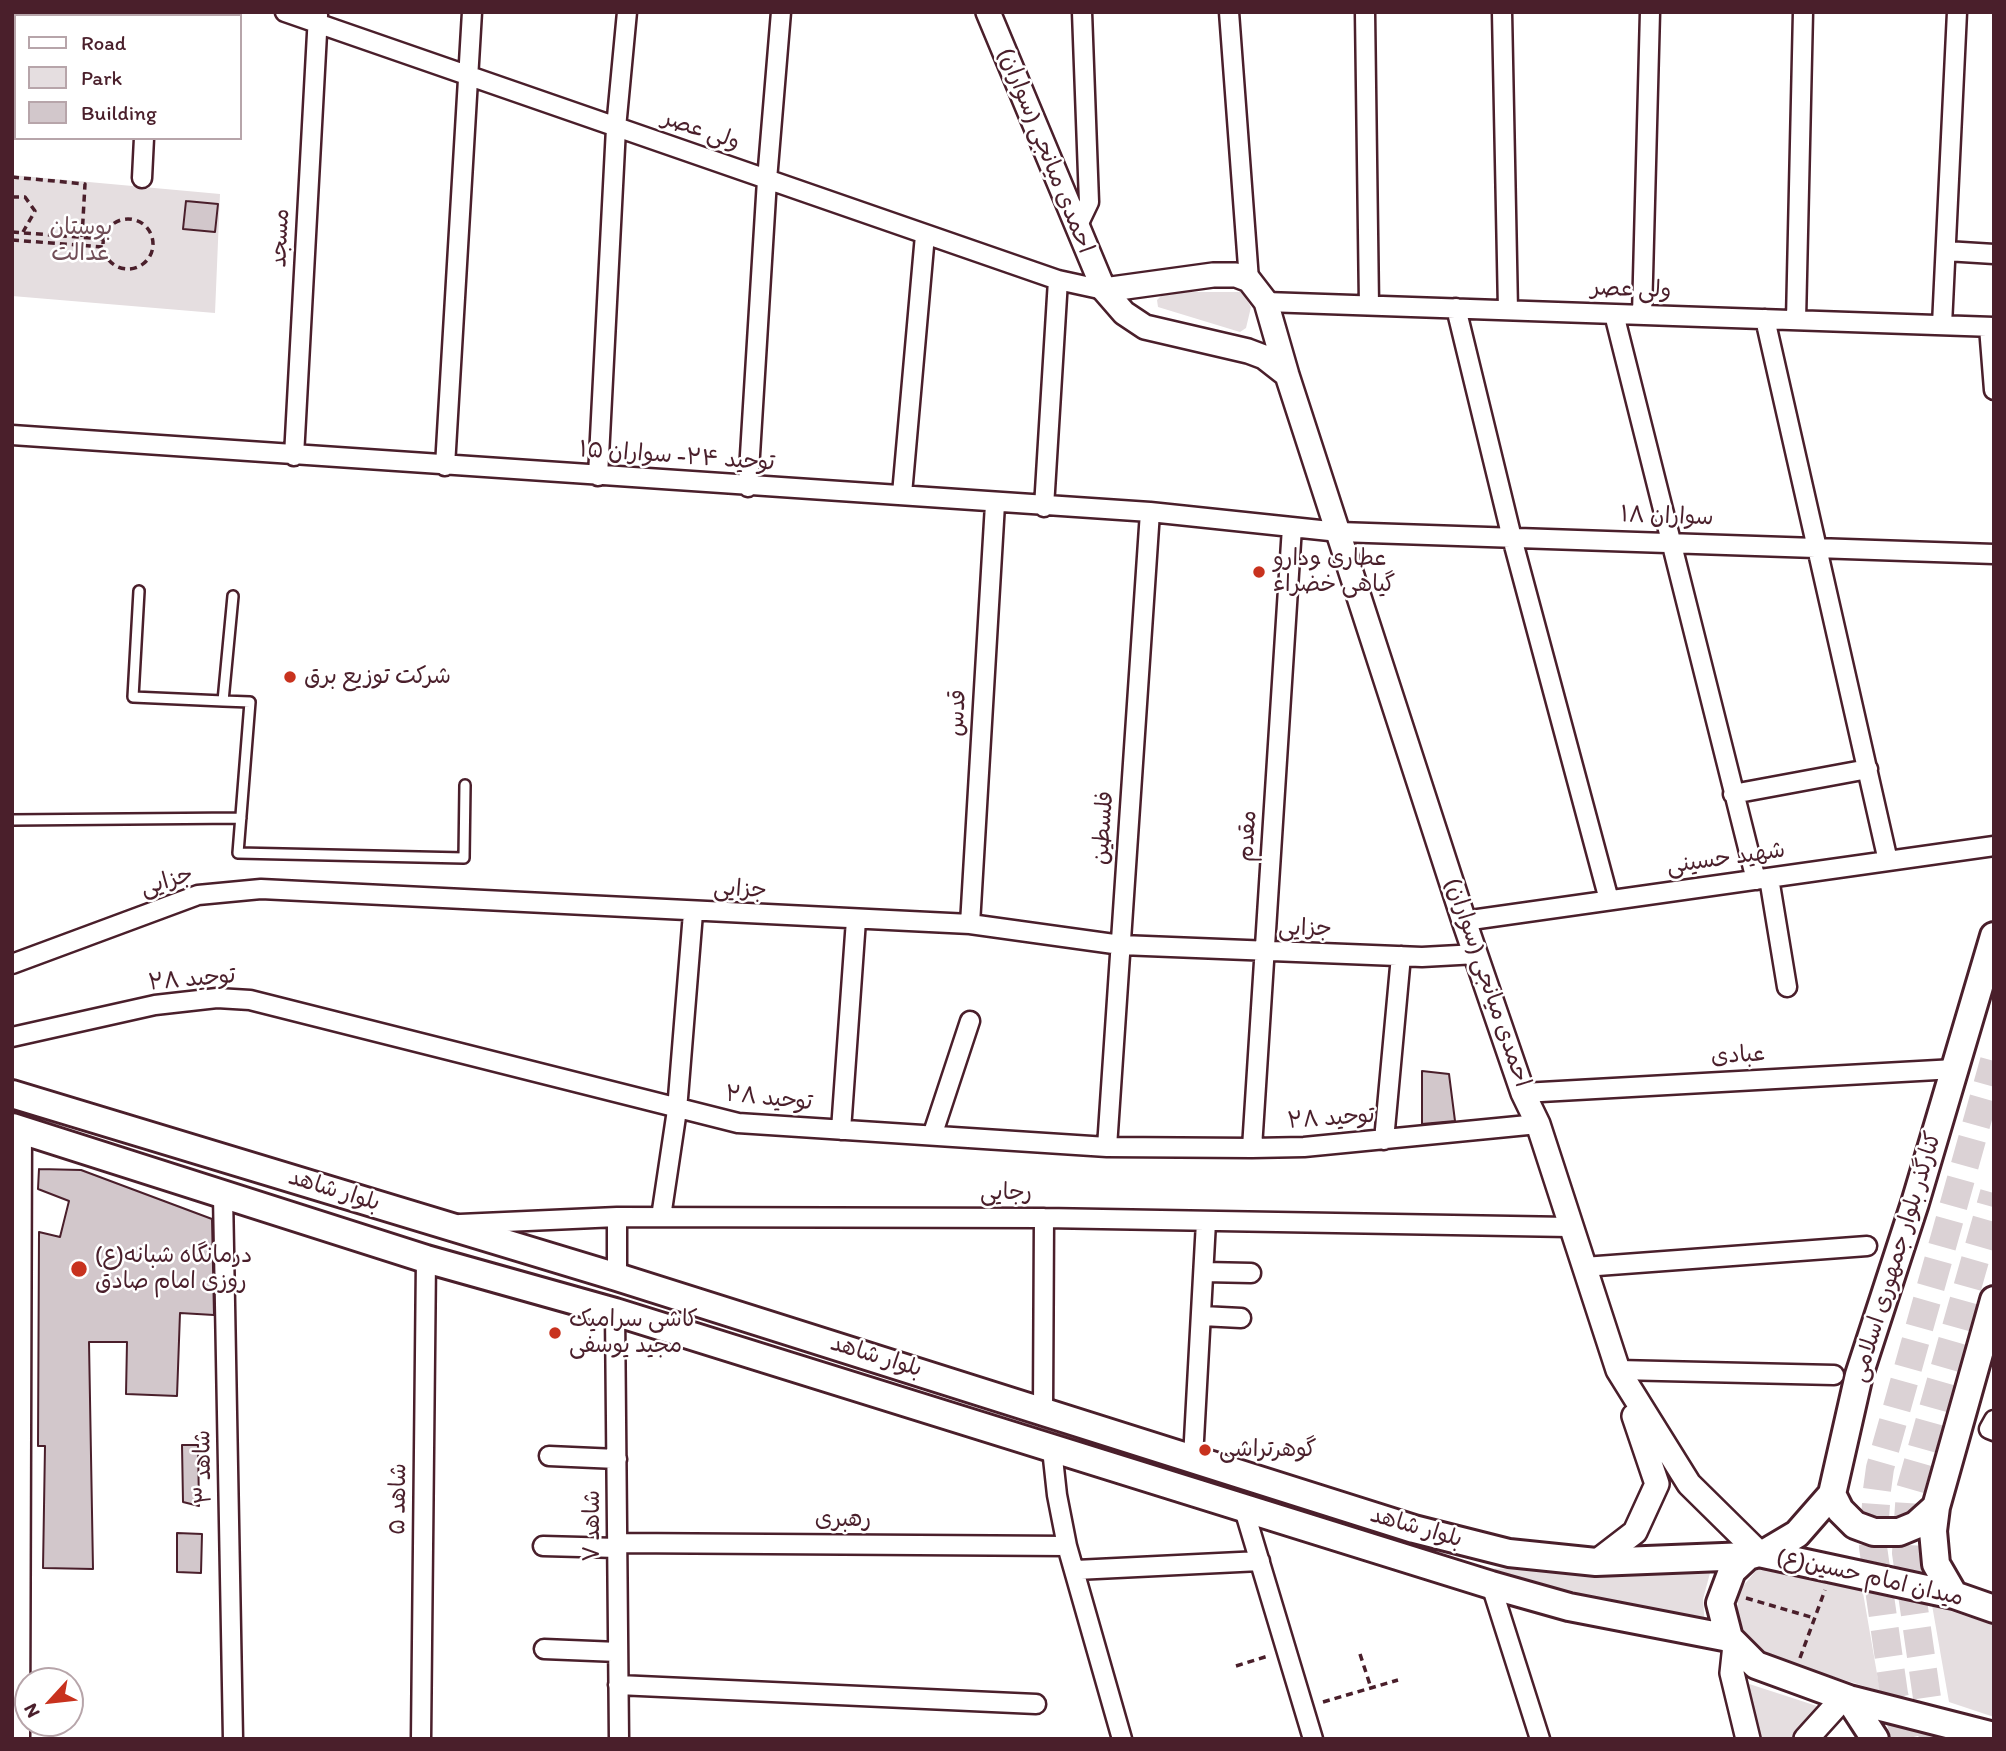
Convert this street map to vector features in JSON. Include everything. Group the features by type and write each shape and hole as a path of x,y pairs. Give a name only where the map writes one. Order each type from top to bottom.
{"main road":[{"name":"کنارگذر بلوار جمهوری اسلامی","path":"1757,1554 1810,1522 1832,1494 1859,1375 1994,936"},
{"name":"بلوار شاهد","path":"12,1094 1043,1409 1414,1529 1509,1553 1596,1562 1757,1554"},
{"name":"بلوار شاهد","path":"17,1128 426,1259 615,1312 1491,1585 1569,1607 1732,1641"},
{"path":"1954,1595 1936,1564 1932,1549 1936,1507 1994,1300"},
{"path":"1832,1494 1840,1510 1855,1525 1874,1532 1899,1532 1916,1525 1936,1507"},
{"name":"میدان امام حسین(ع)","path":"1722,1591 1732,1571 1757,1554 1954,1595 1994,1609"},
{"path":"1722,1591 1721,1615 1732,1641 1756,1665 1847,1698 1994,1736"},
{"path":"1847,1698 1875,1739"}],"street":[{"name":"ولی عصر","path":"285,12 318,18 467,77 925,235 1058,280 1104,290"},
{"path":"445,466 472,12"},
{"path":"598,476 616,128 627,12"},
{"path":"748,487 767,180 781,12"},
{"name":"احمدی میانجی (سواران)","path":"988,12 1104,290"},
{"path":"1078,225 1089,202 1082,12"},
{"path":"1230,12 1249,280"},
{"path":"1365,12 1369,305"},
{"path":"1502,12 1508,310"},
{"path":"1642,315 1650,12"},
{"path":"1796,320 1802,12"},
{"path":"1942,325 1957,12"},
{"name":"مسجد","path":"294,456 318,18"},
{"path":"142,178 144,140"},
{"path":"902,494 925,235"},
{"path":"1946,251 1994,254"},
{"path":"1104,290 1213,275 1236,275 1249,280 1266,302"},
{"path":"1044,507 1058,280"},
{"path":"1104,290 1124,313 1145,327 1248,351 1264,357 1287,374"},
{"name":"ولی عصر","path":"1266,302 1991,327"},
{"name":"احمدی میانجی (سواران)","path":"1266,302 1464,921 1523,1093 1538,1124 1569,1227 1618,1370 1689,1484 1757,1554"},
{"path":"1456,308 1512,538 1609,900"},
{"path":"1614,314 1733,794 1762,879 1787,987"},
{"path":"1765,319 1888,861"},
{"path":"1991,327 1994,390"},
{"name":"توحید ۲۴- سواران ۱۵","path":"12,435 748,487 902,494 995,504 1150,512 1339,532"},
{"name":"قدس","path":"970,925 995,504"},
{"name":"فلسطین","path":"1107,1147 1150,512"},
{"name":"مقدم","path":"1252,1148 1292,527"},
{"name":"سواران ۱۸","path":"1339,532 1672,541 1994,554"},
{"path":"1733,794 1868,769"},
{"name":"شهید حسینی","path":"1464,921 1994,846"},
{"name":"جزایی","path":"12,964 198,895 261,889 970,925 1121,945 1265,953 1401,956 1477,954"},
{"path":"661,1217 677,1110 692,912"},
{"path":"841,1130 856,920"},
{"path":"1384,1140 1401,956"},
{"name":"توحید ۲۸","path":"12,1037 155,1005 217,998 250,1000 737,1123 933,1133 1107,1147 1252,1148 1384,1140 1538,1124"},
{"path":"933,1133 970,1021"},
{"name":"عبادی","path":"1523,1093 1955,1069"},
{"path":"17,1128 20,1739"},
{"name":"شاهد ۳","path":"223,1195 233,1739"},
{"path":"617,1217 617,1277"},
{"name":"رجایی","path":"443,1224 617,1217 1044,1218 1569,1227"},
{"path":"1043,1409 1044,1218"},
{"path":"1193,1458 1206,1222"},
{"path":"1584,1267 1867,1246"},
{"name":"شاهد ۵","path":"421,1739 426,1259"},
{"path":"1205,1272 1251,1273"},
{"name":"شاهد ۷","path":"615,1312 619,1739"},
{"path":"1202,1316 1241,1318"},
{"path":"1596,1562 1635,1532 1657,1484 1618,1370 1834,1375"},
{"path":"1052,1449 1056,1495 1067,1546 1122,1739"},
{"path":"549,1457 617,1459"},
{"path":"1243,1506 1313,1739"},
{"name":"رهبری","path":"543,1546 1067,1546"},
{"path":"1076,1570 1260,1561"},
{"path":"1491,1585 1540,1739"},
{"path":"1732,1641 1732,1673 1748,1739"},
{"path":"544,1649 618,1652"},
{"path":"618,1685 1036,1704"},
{"path":"1805,1739 1847,1698"}],"lane":[{"path":"139,591 133,697 250,702 238,853 464,858 465,785"},
{"path":"223,701 233,596"},
{"path":"12,820 241,818"}],"path":[{"path":"12,177 85,184 82,237"},
{"path":"12,197 25,197 35,211 23,232"},
{"path":"133,219 147,227 153,243 152,251 142,265 126,269 111,262 103,247 106,232 118,221 133,219"},
{"path":"12,232 104,239"},
{"path":"12,240 103,247"},
{"path":"1792,1679 1833,1568"},
{"path":"1722,1591 1814,1618"},
{"path":"1236,1666 1287,1651"},
{"path":"1360,1654 1371,1688"},
{"path":"1304,1708 1398,1680"}],"green space":[{"name":"بوستان عدالت","path":"12,175 220,194 215,313 12,296"},
{"path":"1242,292 1251,307 1246,328 1240,332 1158,307 1157,300 1163,294"},
{"path":"1713,1562 1703,1599 1705,1627 1476,1568 1593,1571"},
{"path":"1771,1563 1862,1587 1880,1691 1776,1659 1744,1639 1736,1624 1739,1591 1758,1568"},
{"path":"1932,1605 1994,1625 1994,1717 1949,1702"},
{"path":"1737,1680 1820,1707 1794,1739 1755,1739"}],"building":[{"path":"186,201 218,204 215,232 183,229"},
{"path":"1422,1071 1449,1074 1455,1121 1422,1124"},
{"path":"39,1169 81,1170 212,1219 214,1315 180,1313 177,1396 126,1394 127,1342 89,1342 93,1569 43,1568 45,1446 38,1446 39,1232 60,1237 69,1201 38,1189"},
{"path":"182,1445 198,1445 199,1506 183,1502"},
{"path":"177,1533 202,1534 201,1573 177,1572"}],"tunnel":[{"path":"1905,1739 1894,1694 1873,1547 1877,1490 1880,1468 1994,1061"},
{"path":"1933,1739 1906,1553 1910,1490 1994,1193"}],"place":[{"name":"عطاری ودارو گیاهی خضراء","path":"1259,572"},
{"name":"شرکت توزیع برق","path":"290,677"},
{"name":"(ع)درمانگاه شبانه روزی امام صادق","path":"79,1269"},
{"name":"کاشی سرامیک مجید یوسفی","path":"555,1333"},
{"name":"گوهرتراشی","path":"1205,1450"}]}
